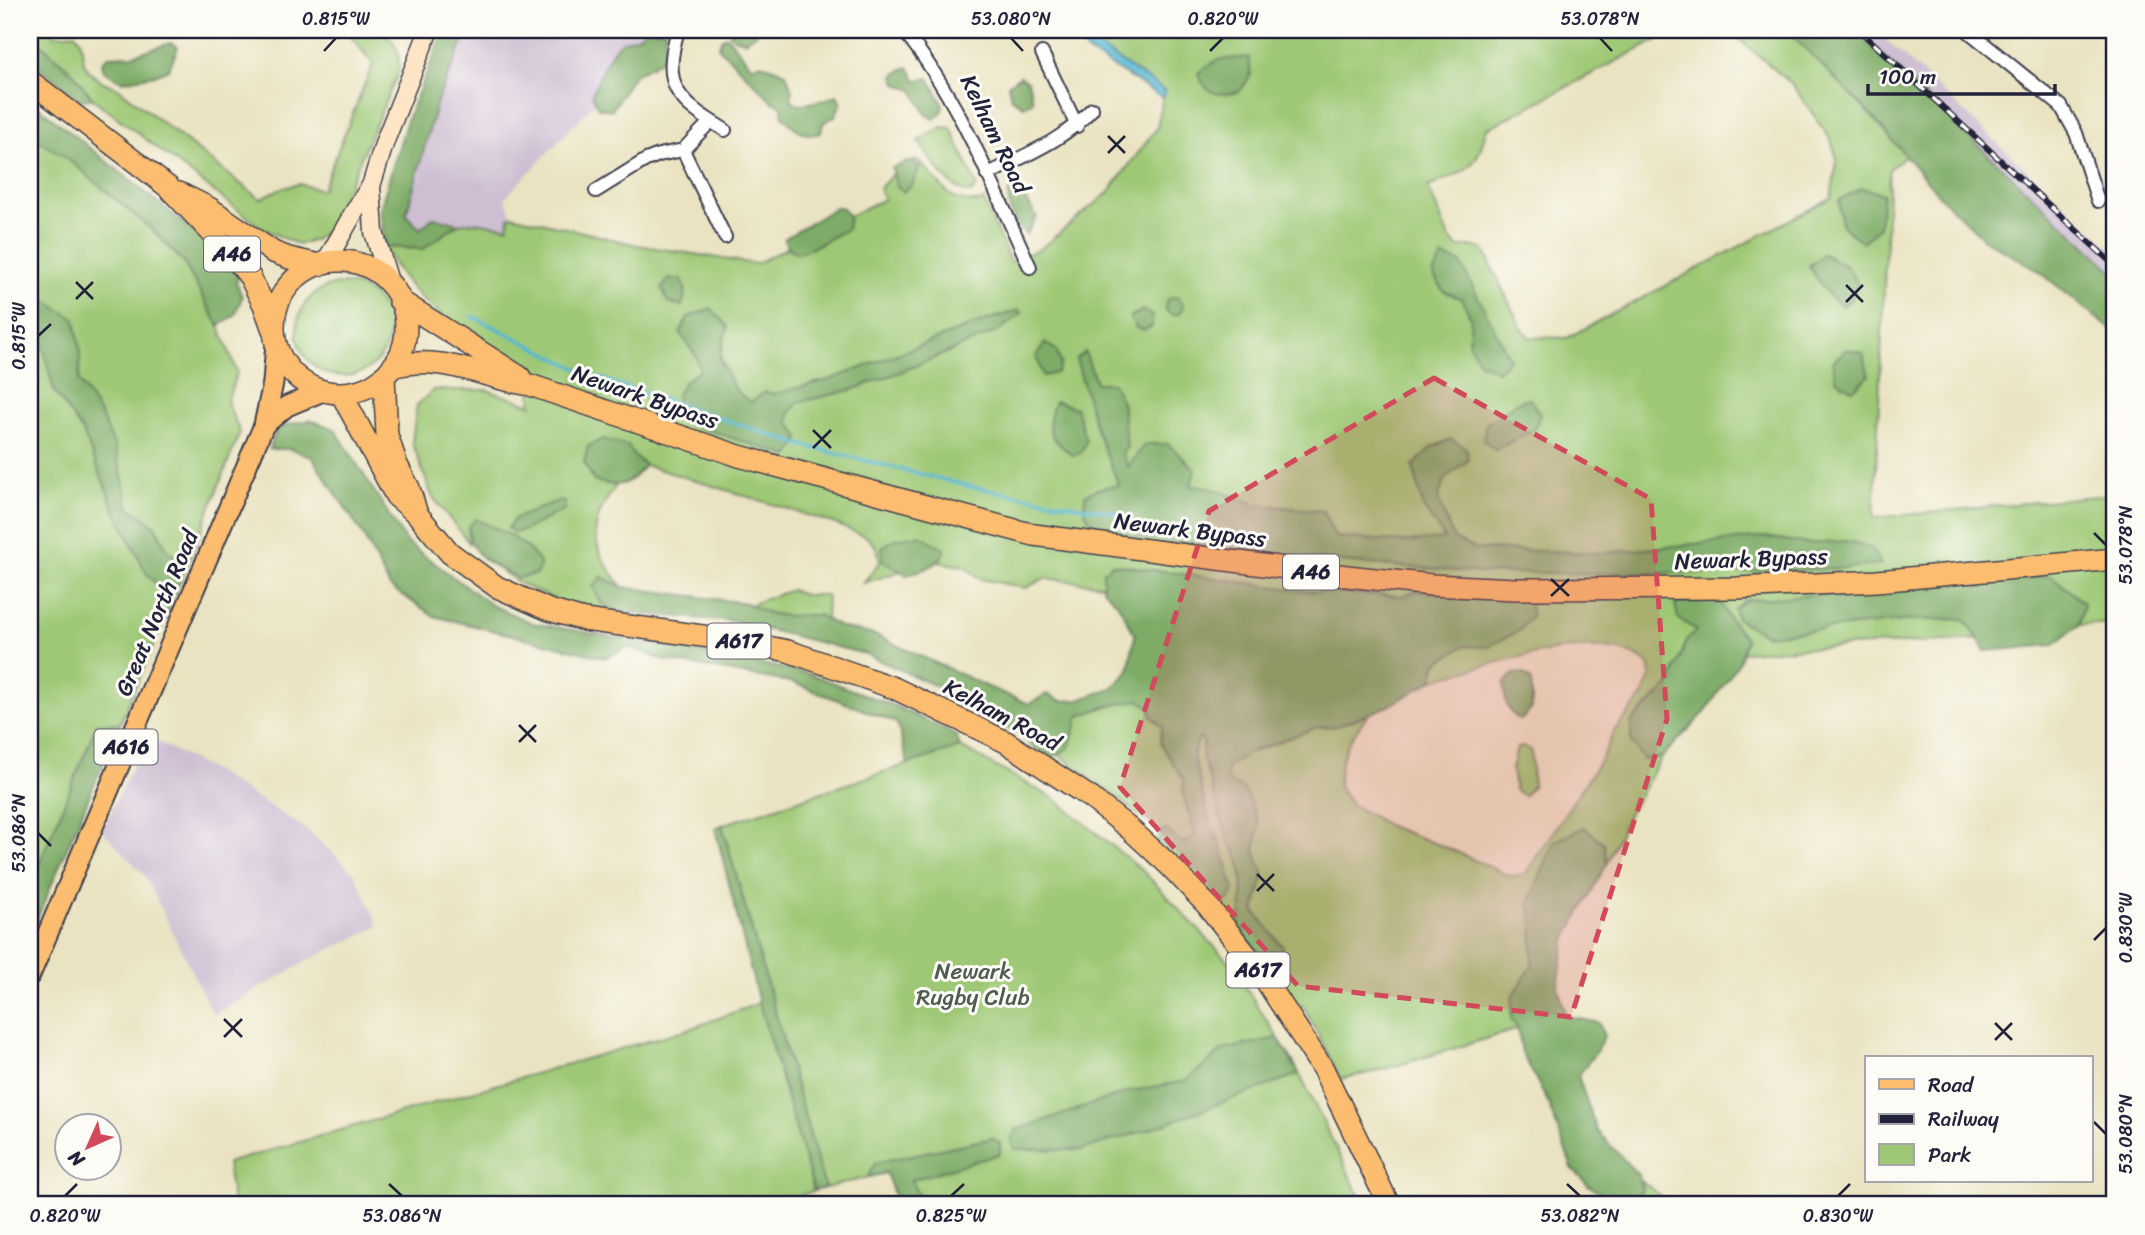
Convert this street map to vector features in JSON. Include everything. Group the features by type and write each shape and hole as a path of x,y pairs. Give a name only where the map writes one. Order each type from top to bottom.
{"highway":[{"name":"A46","path":"30,81 168,187 231,253 250,277 276,339"},
{"name":"A46","path":"168,187 209,208 273,252 321,265"},
{"path":"342,262 362,266 380,276 395,293 405,317 401,351 388,372 364,388 332,392 310,386 284,362 276,339 276,315 287,289 301,274 321,265 342,262"},
{"name":"Newark Bypass","path":"395,293 530,385"},
{"name":"Newark Bypass","path":"388,372 411,362 425,361 457,366 506,381 530,385 739,456 1023,533 1347,576 1432,585 1515,589 1737,588 1889,580 2115,559"},
{"name":"Kelham Road","path":"388,372 387,435 417,514"},
{"name":"Kelham Road","path":"332,392 396,496 417,514 450,553 497,587 524,601 584,620 720,638 788,652 894,688 1006,742 1068,780 1131,830 1170,866 1207,905 1261,974 1323,1069 1389,1205"}],"main road":[{"path":"321,265 371,186 388,131 429,30"},
{"path":"371,186 374,232 395,293"},
{"name":"Great North Road","path":"30,975 264,425 273,383 276,339"},
{"name":"Great North Road","path":"264,425 287,406 332,392"}],"street":[{"path":"678,30 671,57 673,79 684,102 725,130"},
{"name":"Kelham Road","path":"903,30 937,77 1030,267"},
{"path":"1967,30 2061,106 2076,134 2098,201"},
{"path":"1042,53 1077,126"},
{"path":"987,175 1063,136 1077,126 1092,109"},
{"path":"596,191 646,160 683,150 710,121"},
{"path":"683,150 723,232 707,234"}],"highlighted area":[{"path":"1434,378 1651,499 1667,719 1571,1017 1298,986 1120,787 1209,511"}],"shaded area":[{"path":"445,30 653,30 603,94 505,198 512,215 509,217 508,227 473,222 458,224 443,234 385,247 408,117"},
{"path":"1854,30 1876,30 2115,252 2115,273"},
{"path":"147,736 219,774 309,831 355,874 379,926 309,960 213,1015 145,876 102,830"}],"green space":[{"path":"30,30 52,30 55,35 75,33 80,41 85,65 91,73 118,88 260,199 279,189 299,184 322,190 373,64 346,30 381,30 396,48 399,71 330,228 316,239 299,245 263,229 93,99 74,74 30,34"},
{"path":"445,30 468,30 437,101 406,215 420,229 434,217 458,224 423,249 385,247 380,209 408,117"},
{"path":"645,30 665,30 665,53 660,61 634,75 612,110 598,108 592,94 612,53 620,43 640,35"},
{"path":"730,30 757,30 757,33 745,41 736,39 730,34"},
{"path":"1080,30 1676,30 1486,129 1479,154 1468,168 1428,187 1449,238 1458,247 1484,250 1520,326 1529,337 1567,338 1831,198 1837,159 1831,140 1792,84 1728,30 1787,30 1870,114 1906,155 1889,169 1874,518 2115,494 2115,623 2079,625 2084,603 2051,576 1813,595 1766,635 1913,620 1964,619 1978,639 1742,652 1746,639 1730,620 1719,600 1675,603 1678,618 1696,630 1687,640 1669,686 1631,722 1631,742 1644,760 1662,757 1628,815 1607,863 1604,843 1529,903 1533,923 1532,966 1512,997 1518,1029 1386,1069 1341,1079 1304,1007 1297,1003 1204,888 1219,840 1210,825 1193,753 1199,737 1204,740 1202,755 1229,842 1239,860 1243,891 1240,922 1283,947 1254,911 1264,876 1255,851 1259,823 1227,782 1227,767 1249,753 1318,727 1337,726 1369,714 1350,739 1341,765 1338,786 1351,804 1391,827 1450,849 1510,876 1525,874 1602,758 1614,731 1642,697 1650,678 1650,666 1631,654 1606,648 1577,648 1512,659 1431,681 1437,663 1464,646 1488,647 1418,591 1401,596 1304,591 1113,564 1103,572 1103,585 1045,578 1026,588 981,579 964,566 937,562 942,558 883,561 901,571 863,583 880,562 877,548 867,537 833,523 645,465 634,456 628,446 594,481 616,486 606,501 596,526 596,538 604,561 623,587 601,577 601,603 615,612 563,603 521,584 482,558 518,578 468,528 469,543 432,496 412,442 417,405 434,390 488,390 532,405 528,371 466,333 428,304 411,287 385,247 423,249 458,224 473,222 508,227 509,217 512,215 637,245 756,264 788,247 797,253 847,229 849,216 884,199 879,189 901,167 918,160 953,197 971,202 984,201 1010,262 1040,249 1108,193 1157,128 1164,91 1084,37","holes":["1019,310 1022,313 998,331 903,371 851,390 799,402 790,412 788,422 800,438 684,382 700,370 696,356 680,333 727,327 720,356 738,396 751,403 832,379","1085,353 1133,483 1207,487 1258,505 1323,511 1335,537 1404,542 1454,539 1475,549 1606,553 1765,537 1809,544 1848,541 1847,568 1723,573 1487,573 1340,562 1218,546 1097,489 1120,485"]},
{"path":"1787,30 1854,30 1873,47 2115,273 2115,333 2039,271 1984,239 1940,196 1870,114"},
{"path":"30,34 74,74 93,99 79,100 30,59"},
{"path":"727,36 752,67 761,63 786,73 792,100 799,105 837,95 841,103 835,116 823,123 821,133 805,133 783,117 782,106 773,102 718,47 722,38"},
{"path":"170,43 178,47 169,69 155,75 122,81 104,71 102,63 108,56 133,55"},
{"path":"1249,57 1251,75 1239,92 1214,93 1201,81 1198,73 1217,60"},
{"path":"909,67 916,80 929,78 943,104 942,112 934,119 926,114 913,90 897,84 894,76"},
{"path":"1020,76 1028,81 1033,101 1024,106 1011,98 1008,85"},
{"path":"30,100 216,249 239,278 236,281 242,297 235,315 219,326 184,263 157,234 67,158 30,136"},
{"path":"942,127 951,128 977,186 971,193 955,187 918,141"},
{"path":"30,136 67,158 157,234 184,263 219,326 237,372 227,402 240,432 188,564 168,551 154,525 129,507 115,447 100,414 79,381 80,349 38,297 30,291"},
{"path":"907,162 920,166 912,185 903,192 896,185 892,168"},
{"path":"1862,188 1883,194 1879,227 1863,242 1842,226 1839,200"},
{"path":"1009,191 1023,195 1037,217 1026,234 1012,215"},
{"path":"835,208 842,208 849,216 847,229 810,249 796,253 788,247 784,239"},
{"path":"1823,254 1846,266 1858,284 1850,300 1842,306 1826,292 1809,266"},
{"path":"1442,257 1460,262 1510,359 1498,371 1480,363 1469,345 1471,319 1462,299 1443,291 1433,274"},
{"path":"669,279 682,279 686,292 682,306 668,303 662,288"},
{"path":"343,284 361,288 375,298 385,312 389,330 385,348 375,362 361,372 343,376 325,372 311,362 301,348 297,330 301,312 311,298 325,288"},
{"path":"30,291 75,319 80,349 79,381 100,414 115,447 129,507 154,525 168,551 188,564 172,601 147,574 115,510 83,432 54,391 38,325 30,322"},
{"path":"1174,297 1180,300 1183,306 1180,312 1174,315 1168,312 1165,306 1168,300"},
{"path":"711,308 728,327 720,353 723,369 735,389 751,402 765,392 774,394 832,379 987,320 1019,310 1022,313 998,331 903,371 851,390 799,402 790,412 788,421 800,438 789,456 688,424 680,415 676,397 684,382 700,370 696,356 680,333 688,317"},
{"path":"1143,310 1152,316 1152,327 1144,330 1136,328 1130,317"},
{"path":"30,322 38,325 54,391 83,432 115,510 147,574 172,601 120,724 116,723 30,886"},
{"path":"1045,343 1056,350 1061,364 1057,373 1043,376 1036,356"},
{"path":"1847,349 1863,353 1869,376 1853,390 1836,380 1833,361"},
{"path":"1085,352 1096,383 1113,383 1122,402 1127,448 1122,453 1128,467 1145,444 1168,444 1195,469 1191,486 1207,487 1258,505 1323,511 1335,537 1404,542 1445,539 1423,507 1413,466 1432,447 1451,439 1467,449 1468,460 1445,479 1438,499 1454,539 1475,549 1606,553 1765,537 1809,544 1848,541 1870,547 1881,564 1723,573 1487,573 1340,562 1095,532 1084,510 1085,495 1097,489 1119,485 1097,432 1076,359"},
{"path":"1529,398 1540,414 1535,429 1495,450 1483,440 1486,424 1516,403"},
{"path":"1055,401 1076,408 1086,441 1082,451 1074,456 1054,439 1051,433 1050,419"},
{"path":"310,420 335,429 406,542 491,605 532,623 810,674 897,707 956,735 960,747 908,764 897,723 794,683 664,660 627,647 605,658 434,616 390,587 363,535 312,457 290,449 269,449 278,427"},
{"path":"603,439 628,446 634,456 645,465 623,484 594,481 584,462 588,446"},
{"path":"557,501 565,502 565,509 525,530 514,533 508,528 514,519"},
{"path":"475,519 503,532 529,549 541,565 536,574 518,578 478,554 473,547 468,528"},
{"path":"920,535 945,549 935,564 907,575 883,561 882,547 895,539"},
{"path":"1112,564 1304,591 1401,596 1418,591 1500,595 1529,600 1532,616 1519,631 1488,647 1464,646 1437,663 1431,681 1389,706 1337,726 1317,727 1249,753 1227,767 1227,781 1244,789 1259,823 1255,851 1264,876 1254,911 1283,947 1282,959 1277,964 1260,952 1242,930 1241,870 1237,855 1229,842 1202,755 1204,741 1199,738 1193,754 1210,825 1219,840 1234,889 1230,899 1221,903 1158,841 1160,832 1167,830 1183,844 1195,834 1183,795 1184,781 1161,744 1162,726 1152,717 1150,707 1139,700 1107,706 1079,716 1069,748 1054,757 1032,747 1020,733 1006,728 993,714 977,709 932,684 865,654 734,621 615,612 601,603 593,587 601,577 623,587 746,603 768,613 787,616 818,615 840,627 875,635 1029,704 1047,694 1061,701 1079,700 1112,688 1128,672 1135,635 1118,604 1103,589 1103,572"},
{"path":"2052,576 2084,603 2079,625 2053,645 1985,651 1964,619 1913,620 1766,635 1737,619 1734,609 1745,600"},
{"path":"791,590 804,595 827,595 826,619 812,615 777,615 749,605"},
{"path":"1719,600 1730,620 1746,639 1738,664 1704,713 1662,757 1644,760 1631,742 1631,722 1669,686 1687,640 1696,630 1678,618 1675,603"},
{"path":"1523,673 1532,681 1532,708 1521,720 1509,709 1504,683 1513,674"},
{"path":"1139,700 1151,707 1152,717 1162,726 1161,744 1184,781 1183,795 1195,834 1183,844 1167,830 1160,832 1058,754 1069,747 1079,716 1107,706"},
{"path":"97,724 120,724 30,935 30,886"},
{"name":"Newark Rugby Club","path":"960,747 1055,799 1145,873 1229,962 1293,1061 1364,1205 922,1205 906,1168 825,1188 722,825"},
{"path":"1517,748 1531,750 1533,785 1524,796 1515,790 1512,769"},
{"path":"722,825 825,1188 814,1191 759,1003 715,828"},
{"path":"1584,827 1604,843 1607,863 1565,941 1558,987 1566,1016 1599,1023 1604,1037 1578,1076 1597,1131 1638,1175 1642,1189 1634,1205 1617,1205 1587,1184 1572,1168 1547,1100 1522,1053 1518,1029 1511,1020 1512,997 1532,966 1533,923 1529,903 1554,842"},
{"path":"759,1003 814,1191 768,1205 233,1205 227,1163 692,1028"},
{"path":"1278,1038 1299,1074 1151,1129 1080,1150 1014,1149 1011,1140 1016,1130 1131,1091 1185,1081 1223,1050"},
{"path":"992,1138 1000,1143 1000,1154 911,1180 922,1205 898,1205 886,1173 868,1177 875,1163"},
{"path":"1640,1180 1673,1205 1634,1205 1642,1189"}],"water":[{"path":"1070,30 1080,30 1084,37 1165,91 1163,98 1087,51"}],"waterway":[{"path":"472,316 590,375 798,444 973,487 1128,515"}],"railway":[{"path":"1859,30 2115,266"}]}
